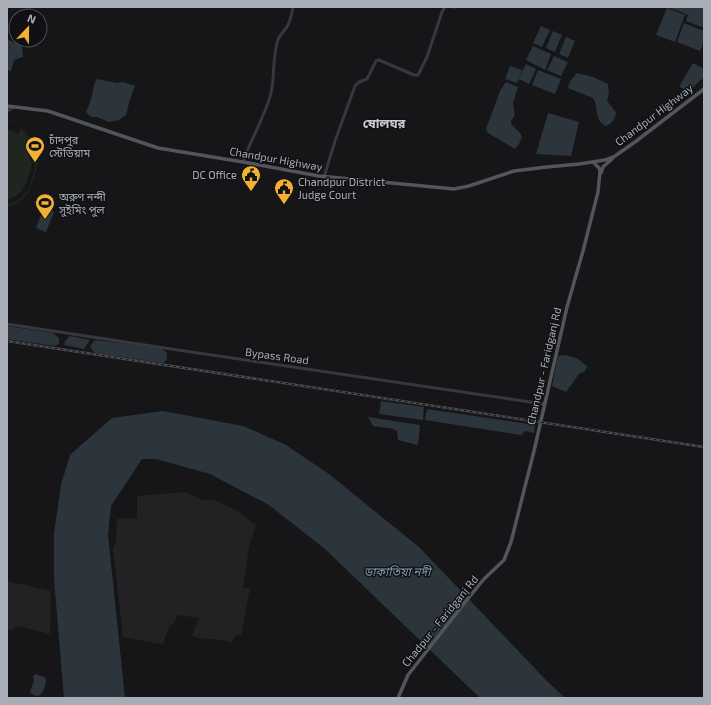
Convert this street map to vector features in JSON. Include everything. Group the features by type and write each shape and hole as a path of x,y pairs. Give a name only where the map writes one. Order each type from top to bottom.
{"main road":[{"name":"Chandpur Highway","path":"7,106 48,111 158,148 324,176 454,189 469,186 514,171 601,162 615,156 704,89"},
{"path":"600,176 603,167 615,156"},
{"path":"593,162 599,168 600,176"},
{"name":"Chandpur - Faridganj Rd","path":"504,560 512,542 567,307 596,204 600,176"},
{"name":"Chadpur - Faridganj Rd","path":"398,698 408,675 484,579 504,560"}],"street":[{"path":"243,162 247,148 258,130 271,95 276,45 280,36 288,25 293,7"},
{"path":"324,176 355,86 359,82 368,80 376,61 379,60 414,75 418,75 427,57 445,7"},
{"path":"7,111 14,107"},
{"name":"Bypass Road","path":"7,324 171,350 544,404"}],"shaded area":[{"path":"21,128 32,140 30,147 30,161 38,163 32,184 25,196 20,201 7,207 7,205 14,203 24,195 31,184 36,164 32,163 27,181 22,190 7,200 7,129 18,134"},
{"path":"185,492 203,500 212,499 234,509 256,525 249,546 243,588 250,588 241,636 236,635 231,643 222,640 192,636 199,618 177,615 174,623 169,626 163,643 159,644 123,637 113,548 116,543 117,519 137,518 137,496"},
{"path":"7,581 51,591 50,634 17,626 12,631 7,629"}],"water":[{"path":"668,7 704,7 704,28 686,21 688,15"},
{"path":"667,8 685,15 675,42 656,35"},
{"path":"684,23 704,31 704,41 700,51 677,42"},
{"path":"541,26 550,30 542,47 533,43"},
{"path":"553,31 562,35 555,52 546,48"},
{"path":"566,37 575,41 568,58 559,54"},
{"path":"7,39 8,48 22,48 23,57 14,60 11,71 7,70"},
{"path":"533,46 551,54 545,70 526,60"},
{"path":"554,56 568,62 561,76 547,70"},
{"path":"693,63 704,69 704,77 689,91 679,87"},
{"path":"526,64 536,69 529,84 519,79 517,83 505,79 510,66 522,70 519,78"},
{"path":"538,70 561,79 555,94 532,85"},
{"path":"577,73 593,77 608,84 609,92 607,101 616,112 610,124 606,126 602,124 598,118 593,98 568,88 570,81"},
{"path":"97,79 117,83 123,82 135,86 126,115 119,120 109,122 97,117 91,117 86,112 91,101"},
{"path":"506,82 518,87 513,103 515,115 511,121 511,124 522,137 515,149 488,133 486,129 500,91"},
{"path":"548,113 579,122 571,156 536,154"},
{"name":"অরুণ নন্দী সুইমিং পুল","path":"44,207 54,212 46,232 36,228"},
{"path":"7,326 53,333 59,338 59,344 55,346 7,339"},
{"path":"70,336 90,340 84,349 64,345 65,341"},
{"path":"95,340 161,348 167,353 167,359 164,363 96,353 90,346"},
{"path":"566,355 578,359 587,366 585,371 579,374 566,392 552,386 558,356"},
{"path":"381,401 424,407 423,420 379,414"},
{"path":"427,409 529,424 534,423 534,433 525,431 521,435 425,420"},
{"name":"ডাকাতিয়া নদী","path":"163,411 243,426 286,445 329,474 420,548 565,698 480,698 325,549 269,505 210,474 156,459 142,459 111,506 108,535 125,698 64,698 54,579 54,533 61,485 70,455 112,418"},
{"path":"368,417 420,425 418,445 398,440 397,431 394,429 373,426"},
{"path":"36,674 46,678 44,690 37,696 30,692 34,681 33,676"}],"railway":[{"path":"7,341 704,447"}],"place":[{"name":"চাঁদপুর স্টেডিয়াম","path":"35,163"},
{"name":"DC Office","path":"251,192"},
{"name":"Chandpur District Judge Court","path":"284,205"},
{"name":"অরুণ নন্দী সুইমিং পুল","path":"45,220"}],"district":[{"name":"ষোলঘর","path":"384,123"}]}
